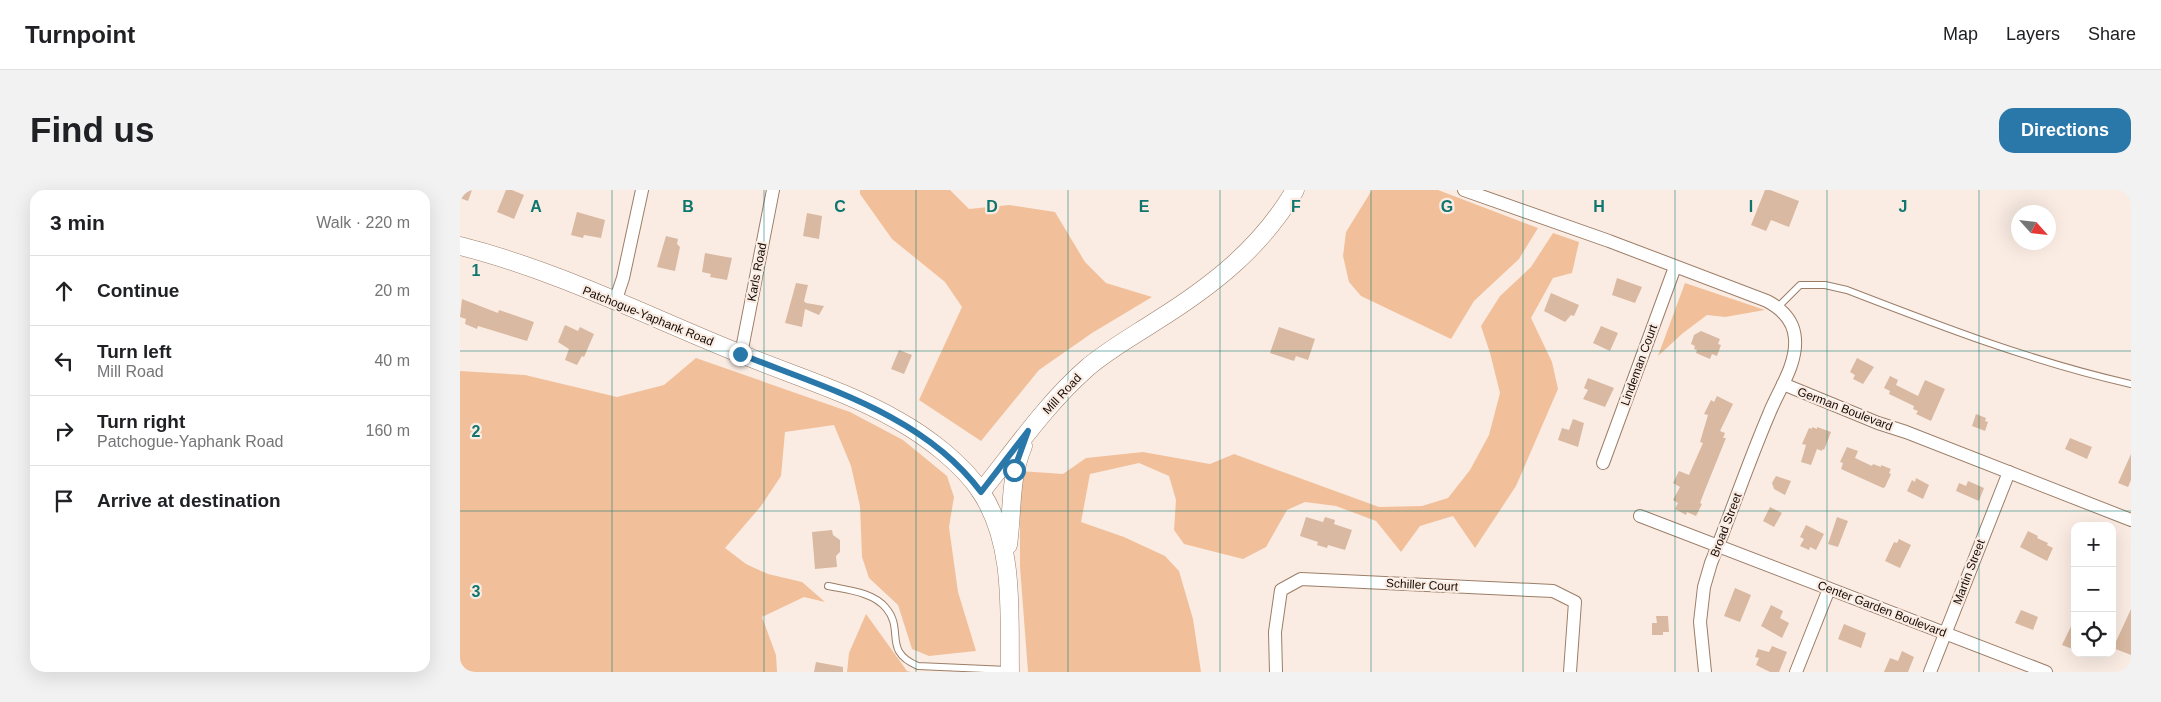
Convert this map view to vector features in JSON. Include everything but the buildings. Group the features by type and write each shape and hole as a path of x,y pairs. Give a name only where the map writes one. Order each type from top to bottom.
{"main road":[{"name":"Mill Road","path":"981,492 1028,431 1087,368 1204,290 1237,263 1277,218 1294,190"},
{"name":"Patchogue-Yaphank Road","path":"460,246 529,268 615,302 845,396 899,421 953,461 965,472 981,492"},
{"path":"1005,559 1010,528 1010,501 1014,470 1028,431"},
{"path":"981,492 998,525 1005,559 1009,601 1010,671"}],"street":[{"path":"615,302 623,278 642,190"},
{"name":"Karls Road","path":"740,354 773,190"},
{"name":"German Boulevard","path":"1464,190 1609,241 1734,288 1778,308 1786,314 1793,327 1795,339 1792,359 1783,384 1878,423 2131,520"},
{"name":"Lindeman Court","path":"1603,463 1675,267"},
{"name":"Broad Street","path":"1705,672 1700,622 1704,586 1766,421 1783,384"},
{"name":"Martin Street","path":"1930,672 2009,472"},
{"name":"Center Garden Boulevard","path":"1640,516 2046,672"},
{"name":"Schiller Court","path":"1276,672 1275,632 1281,590 1301,579 1553,592 1575,602 1570,672"},
{"path":"1796,672 1829,589"}],"lane":[{"path":"1778,308 1800,285 1825,285 1847,290 1982,342 2086,374 2131,384"},
{"path":"828,586 870,596 887,609 894,628 896,644 900,654 907,662 918,666 1010,671"}],"shaded area":[{"path":"860,190 950,190 969,209 1009,205 1055,212 1085,262 1106,283 1152,297 1092,333 1039,370 981,441 919,400 962,307 945,282 892,239 860,194"},
{"path":"1372,190 1438,190 1538,228 1519,259 1474,301 1451,339 1361,296 1349,282 1343,256 1346,232"},
{"path":"1553,233 1579,242 1572,273 1553,278 1531,318 1552,362 1558,389 1516,486 1475,548 1453,516 1420,526 1401,552 1376,521 1336,506 1305,502 1287,510 1266,547 1243,559 1184,544 1174,530 1176,500 1169,476 1139,463 1090,474 1081,522 1124,537 1165,556 1179,571 1193,619 1201,672 1028,672 1020,567 1020,471 1063,474 1086,458 1143,452 1210,464 1234,454 1379,507 1422,506 1448,498 1470,470 1489,435 1500,393 1481,326 1500,296 1531,267"},
{"path":"1685,283 1765,310 1725,317 1707,315 1683,333 1658,356"},
{"path":"696,358 850,412 903,440 947,476 954,497 949,527 958,592 976,651 929,656 912,649 898,605 869,578 862,557 860,506 851,466 834,425 785,432 781,476 761,506 725,548 746,564 768,574 802,582 825,602 804,597 762,617 776,655 777,672 460,672 460,371 525,375 617,397 664,385"},
{"path":"866,614 907,671 911,672 847,672 849,653"}],"route":[{"path":"740,354 884,412 913,430 953,461 965,472 981,492 1028,431 1014,470"}]}
